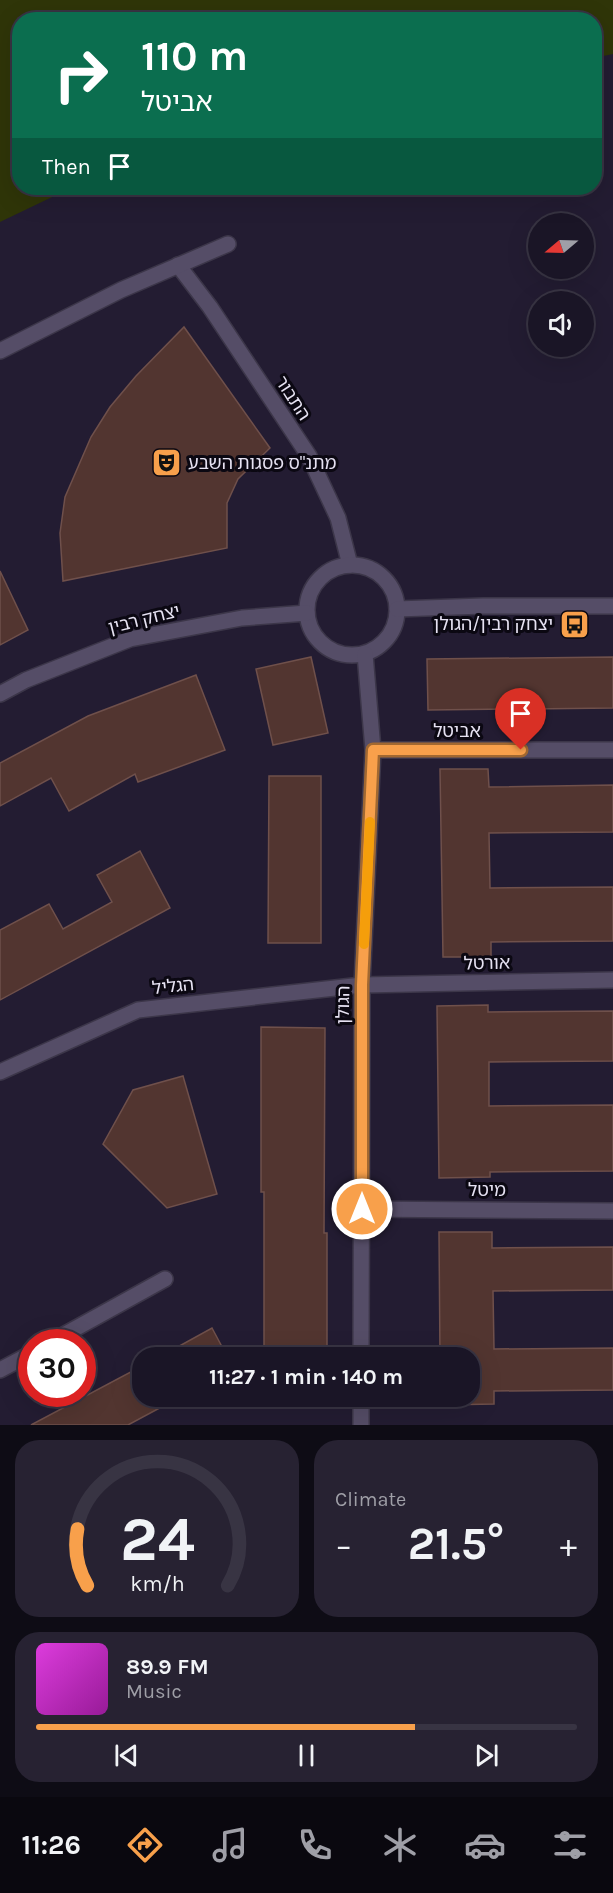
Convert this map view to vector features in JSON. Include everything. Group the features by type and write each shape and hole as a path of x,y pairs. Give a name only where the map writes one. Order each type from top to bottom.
{"street":[{"path":"0,351 121,290 228,244"},
{"name":"התבור","path":"178,265 210,307 309,456 338,518 350,565"},
{"path":"350,565 364,567 382,577 394,595 397,609 396,621 385,641 365,654 342,654 321,644 309,625 307,613 310,593 319,579 333,569 350,565"},
{"path":"397,609 483,606 613,606"},
{"name":"יצחק רבין","path":"0,694 26,680 130,639 242,618 307,613"},
{"name":"הגולן","path":"361,1347 362,985 373,750 365,654"},
{"name":"אביטל","path":"373,750 613,750"},
{"name":"אורטל","path":"362,985 613,980"},
{"name":"הגליל","path":"0,1072 138,1010 362,985"},
{"name":"מיטל","path":"362,1209 613,1211"},
{"path":"75,1329 165,1279"},
{"path":"0,1370 18,1360"},
{"path":"361,1407 361,1425"}],"green space":[{"path":"0,0 613,0 613,54 602,56 602,12 12,12 12,195 56,195 0,222"}],"building":[{"name":"מתנ\"ס פסגות השבע","path":"184,327 270,448 238,479 227,503 227,548 63,581 60,533 65,497 91,437 110,407 136,376"},
{"path":"0,571 28,630 0,645"},
{"path":"311,657 328,733 273,745 256,669"},
{"path":"613,657 613,708 428,710 427,659"},
{"path":"196,675 225,750 138,782 135,774 69,811 51,778 0,806 0,763 88,716"},
{"path":"440,769 488,769 489,787 613,785 613,832 489,833 490,888 613,887 613,941 491,942 491,957 443,957"},
{"path":"269,776 321,776 321,943 268,943"},
{"path":"140,851 170,908 0,1000 0,930 49,904 63,929 112,902 97,875"},
{"path":"488,1005 488,1012 613,1011 613,1061 489,1062 489,1106 613,1105 613,1171 490,1172 490,1177 439,1178 437,1006"},
{"path":"261,1027 325,1028 324,1233 327,1233 327,1347 264,1347 264,1192 261,1192"},
{"path":"183,1076 217,1194 167,1208 103,1144 133,1090"},
{"path":"439,1232 492,1232 492,1248 613,1247 613,1290 493,1291 494,1349 613,1348 613,1390 494,1391 494,1404 480,1404 480,1347 440,1347"},
{"path":"212,1328 222,1347 178,1347"},
{"path":"132,1371 132,1407 162,1407 128,1425 31,1425 65,1407 96,1407 96,1390"}],"slow traffic":[{"path":"364,944 370,822"}],"place":[{"name":"מתנ\"ס פסגות השבע","path":"167,463"},
{"name":"יצחק רבין/הגולן","path":"574,624"}],"route":[{"path":"362,1209 362,985 373,750 521,750"}]}
